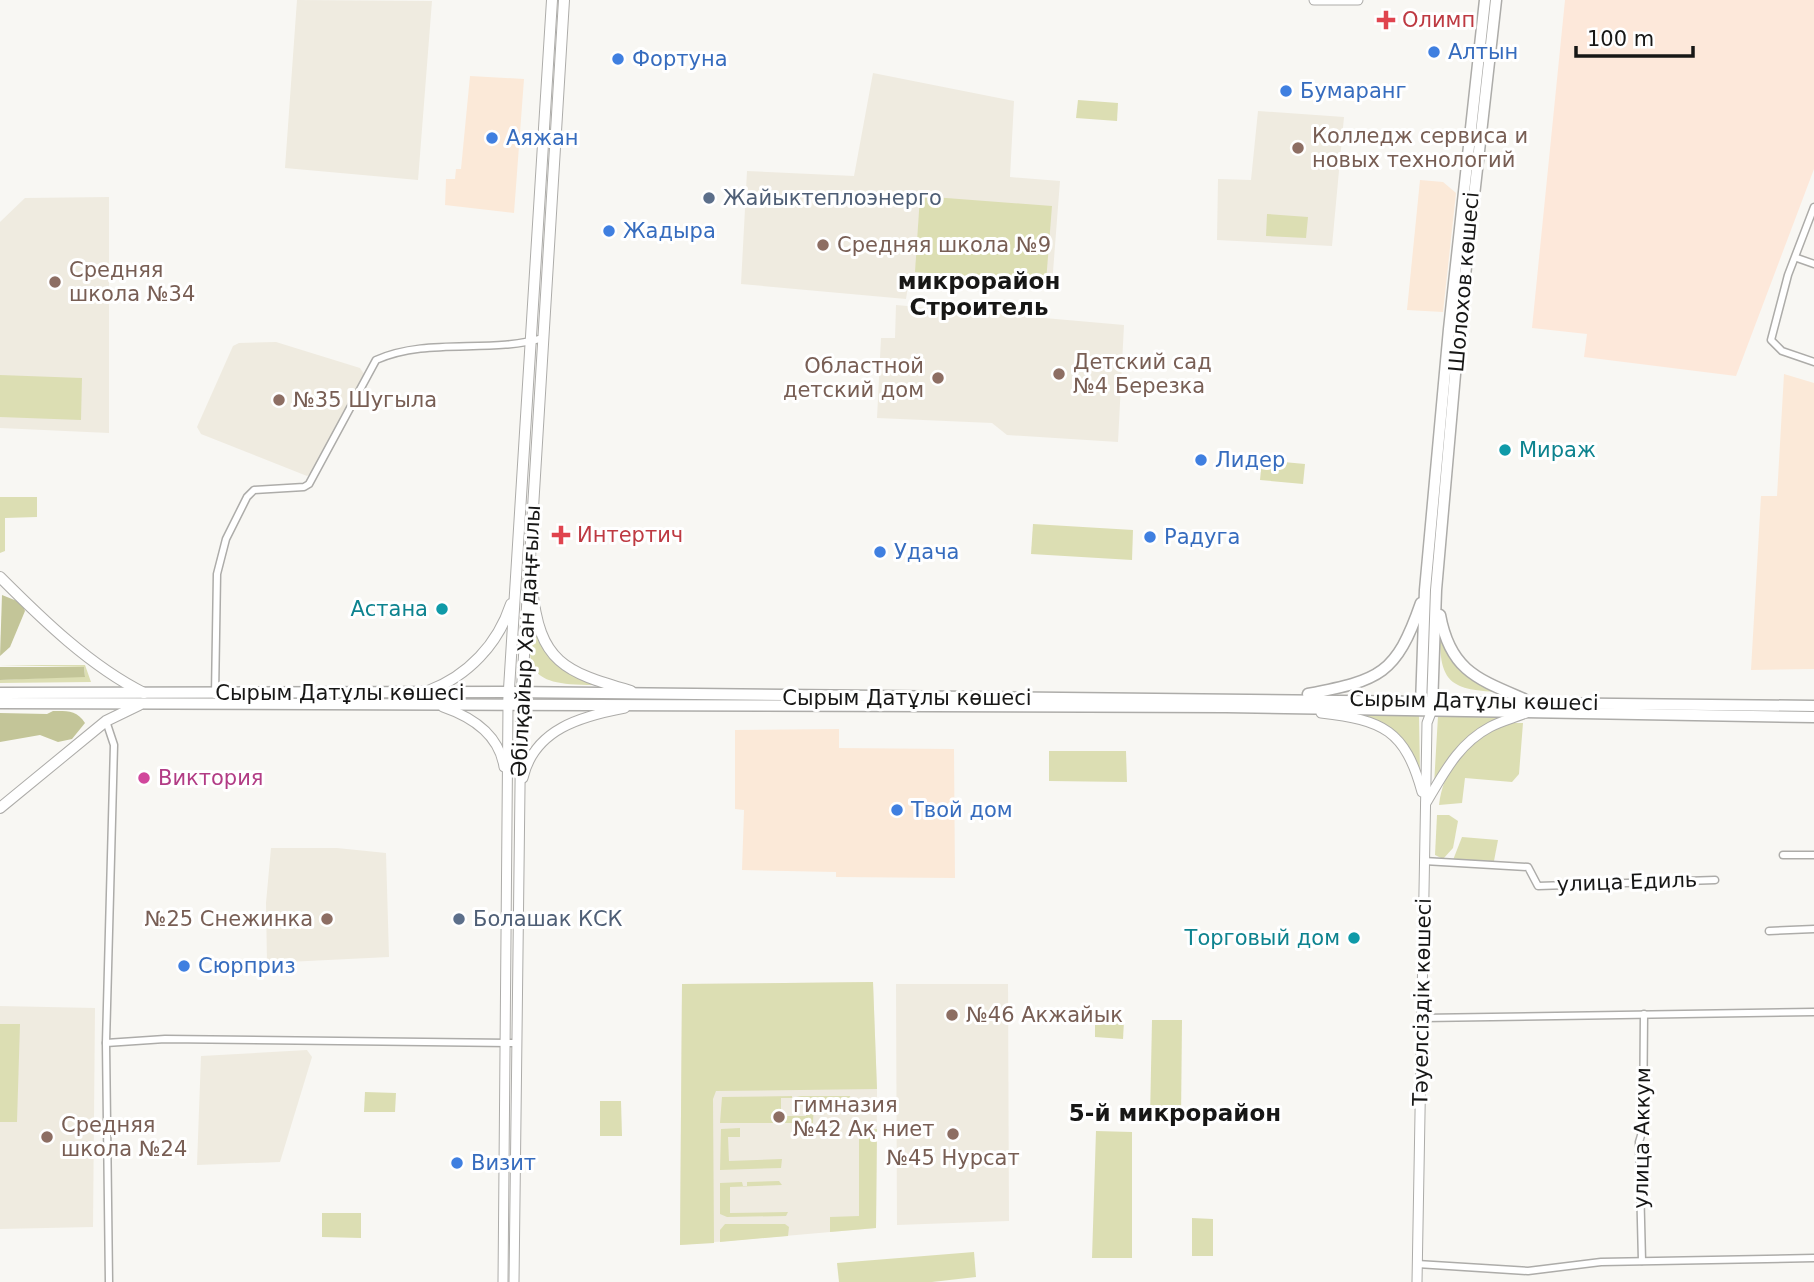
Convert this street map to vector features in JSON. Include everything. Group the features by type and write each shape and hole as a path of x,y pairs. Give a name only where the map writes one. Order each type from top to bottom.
{"highway":[{"name":"Шолохов көшесі","path":"1431,590 1433,507 1485,0"},
{"name":"Шолохов көшесі","path":"1431,590 1442,526 1460,316 1496,0"},
{"path":"1285,704 1359,684 1390,666 1431,590"},
{"path":"1427,705 1431,590"},
{"path":"1431,590 1443,634 1460,665 1530,706"},
{"name":"Сырым Датұлы көшесі","path":"0,693 215,698 509,692 642,700"},
{"name":"Сырым Датұлы көшесі","path":"0,703 145,698"},
{"name":"Сырым Датұлы көшесі","path":"215,698 437,705 642,700 1814,706"},
{"name":"Сырым Датұлы көшесі","path":"1530,706 1814,717"}],"main road":[{"name":"Әбілқайыр Хан даңғылы","path":"503,1282 508,705 552,0"},
{"name":"Әбілқайыр Хан даңғылы","path":"514,1282 520,705 564,0"},
{"path":"1314,0 1358,0"},
{"path":"529,555 540,633 557,658 579,676 642,700"},
{"path":"0,576 64,636 145,698 106,721 5,799 0,808"},
{"path":"423,692 453,681 476,660 504,624 515,590"},
{"path":"0,591 17,593"},
{"path":"520,793 530,758 557,730 573,721 642,700"},
{"path":"1285,704 1360,718 1390,731 1409,752 1425,804"},
{"path":"437,705 463,715 495,740 503,761 507,793"},
{"name":"Тәуелсіздік көшесі","path":"1417,1282 1427,705"},
{"path":"1425,804 1451,760 1467,742 1530,706"}],"street":[{"path":"1814,207 1780,300 1771,340 1782,351 1814,362"},
{"path":"1797,258 1814,264"},
{"path":"215,698 217,574 226,539 247,496 254,490 309,484 376,360 397,351 531,342 543,338"},
{"path":"106,721 114,745 106,1044 109,1282"},
{"path":"1783,855 1814,855"},
{"name":"улица Едиль","path":"1424,861 1528,867 1538,886 1715,880"},
{"path":"1769,931 1814,929"},
{"path":"1422,1018 1814,1012"},
{"name":"улица Аккум","path":"1642,1261 1639,1142 1643,1129 1644,1014"},
{"path":"106,1044 165,1039 517,1043"},
{"path":"1417,1264 1528,1271 1601,1262 1814,1258"}],"shaded area":[{"path":"297,0 432,1 418,180 285,168"},
{"path":"1565,0 1814,0 1814,169 1736,376 1584,357 1587,334 1532,328"},
{"path":"873,73 1014,101 1010,177 1060,181 1052,285 909,280 906,299 741,284 747,171 854,176"},
{"path":"470,76 524,79 514,213 445,205 446,179 455,179 456,169 461,169"},
{"name":"Колледж сервиса и новых технологий","path":"1258,111 1344,117 1332,246 1217,240 1218,179 1251,180"},
{"path":"1420,180 1443,182 1456,193 1443,312 1407,310"},
{"name":"Средняя школа №34","path":"109,197 109,433 0,428 0,222 25,198"},
{"path":"896,305 1124,325 1118,442 1007,435 992,423 877,418 881,338 895,338"},
{"name":"№35 Шугыла","path":"276,342 360,368 364,374 312,473 307,476 201,434 197,427 233,346 239,343"},
{"path":"1784,374 1814,383 1814,669 1751,670 1761,496 1777,496"},
{"path":"839,729 839,748 954,749 955,878 836,877 836,872 742,870 744,810 735,809 735,730"},
{"name":"№25 Снежинка","path":"271,848 337,848 386,853 389,957 267,963 266,903"},
{"name":"гимназия №42 Ақ ниет","path":"873,982 877,1092 876,1228 680,1245 682,984"},
{"path":"896,984 1008,984 1009,1221 897,1225"},
{"name":"Средняя школа №24","path":"0,1006 95,1008 93,1227 0,1229"},
{"path":"307,1050 312,1057 280,1162 197,1165 201,1056"}],"green space":[{"path":"1078,100 1118,103 1117,121 1076,118"},
{"path":"920,196 1052,206 1046,282 915,272"},
{"path":"1267,214 1308,217 1306,238 1266,236"},
{"path":"0,375 82,378 81,420 0,417"},
{"path":"1262,460 1305,464 1303,484 1260,480"},
{"path":"0,497 37,497 37,517 5,518 5,551 0,553"},
{"path":"1033,524 1133,530 1132,560 1031,554"},
{"path":"2,595 22,603 25,611 10,647 0,656"},
{"path":"531,606 560,662 569,671 594,685 553,681 534,669 529,644"},
{"path":"1440,628 1442,639 1499,692 1468,688 1457,685 1450,679 1441,660"},
{"path":"0,665 85,665 91,682 0,683 0,680 85,676 84,667"},
{"path":"0,667 84,667 85,677 0,680"},
{"path":"53,711 75,713 85,723 72,739 58,742 40,735 0,742 0,713 47,714"},
{"path":"1363,715 1419,715 1420,774 1412,753 1400,737 1383,724"},
{"path":"1438,716 1511,716 1485,726 1465,741 1448,761 1434,785"},
{"path":"1513,723 1523,723 1519,774 1512,782 1465,778 1462,803 1439,805 1447,776 1463,752 1485,735"},
{"path":"1049,751 1126,751 1127,782 1049,781"},
{"path":"1437,815 1449,815 1458,821 1453,848 1443,859 1435,855"},
{"path":"1462,837 1498,840 1494,861 1453,860"},
{"path":"873,982 877,1089 716,1091 713,1099 714,1243 680,1245 682,984"},
{"path":"1095,1020 1124,1021 1123,1039 1095,1037"},
{"path":"1152,1020 1182,1020 1181,1120 1150,1119"},
{"path":"0,1024 20,1024 17,1122 0,1122"},
{"path":"365,1092 396,1093 395,1112 364,1112"},
{"path":"792,1096 781,1098 781,1116 806,1116 806,1098 796,1096 850,1096 851,1100 814,1100 813,1123 720,1123 722,1097"},
{"path":"600,1101 621,1101 622,1136 600,1136"},
{"path":"740,1128 740,1137 728,1137 729,1161 782,1159 781,1168 720,1170 721,1129"},
{"path":"859,1129 877,1129 876,1228 830,1232 830,1217 859,1216"},
{"path":"1096,1131 1132,1132 1132,1258 1092,1258"},
{"path":"779,1181 782,1185 730,1187 730,1213 788,1212 786,1216 727,1217 720,1214 720,1183 742,1182 743,1186 747,1186 747,1182"},
{"path":"322,1213 361,1213 361,1238 322,1237"},
{"path":"1192,1218 1213,1219 1213,1256 1192,1256"},
{"path":"725,1224 785,1224 789,1227 788,1236 720,1242 720,1230"},
{"path":"974,1252 976,1277 932,1282 839,1282 837,1263"}],"place":[{"name":"Олимп","path":"1386,20"},
{"name":"Алтын","path":"1434,52"},
{"name":"Фортуна","path":"618,59"},
{"name":"Бумаранг","path":"1286,91"},
{"name":"Аяжан","path":"492,138"},
{"name":"Колледж сервиса и новых технологий","path":"1298,148"},
{"name":"Жайыктеплоэнерго","path":"709,198"},
{"name":"Жадыра","path":"609,231"},
{"name":"Средняя школа №9","path":"823,245"},
{"name":"Средняя школа №34","path":"55,282"},
{"name":"Детский сад №4 Березка","path":"1059,374"},
{"name":"Областной детский дом","path":"938,378"},
{"name":"№35 Шугыла","path":"279,400"},
{"name":"Мираж","path":"1505,450"},
{"name":"Лидер","path":"1201,460"},
{"name":"Интертич","path":"561,535"},
{"name":"Радуга","path":"1150,537"},
{"name":"Удача","path":"880,552"},
{"name":"Астана","path":"442,609"},
{"name":"Виктория","path":"144,778"},
{"name":"Твой дом","path":"897,810"},
{"name":"№25 Снежинка","path":"327,919"},
{"name":"Болашак КСК","path":"459,919"},
{"name":"Торговый дом","path":"1354,938"},
{"name":"Сюрприз","path":"184,966"},
{"name":"№46 Акжайык","path":"952,1015"},
{"name":"гимназия №42 Ақ ниет","path":"779,1117"},
{"name":"№45 Нурсат","path":"953,1134"},
{"name":"Средняя школа №24","path":"47,1137"},
{"name":"Визит","path":"457,1163"}],"district":[{"name":"микрорайон Строитель","path":"979,294"},
{"name":"5-й микрорайон","path":"1175,1113"}]}
